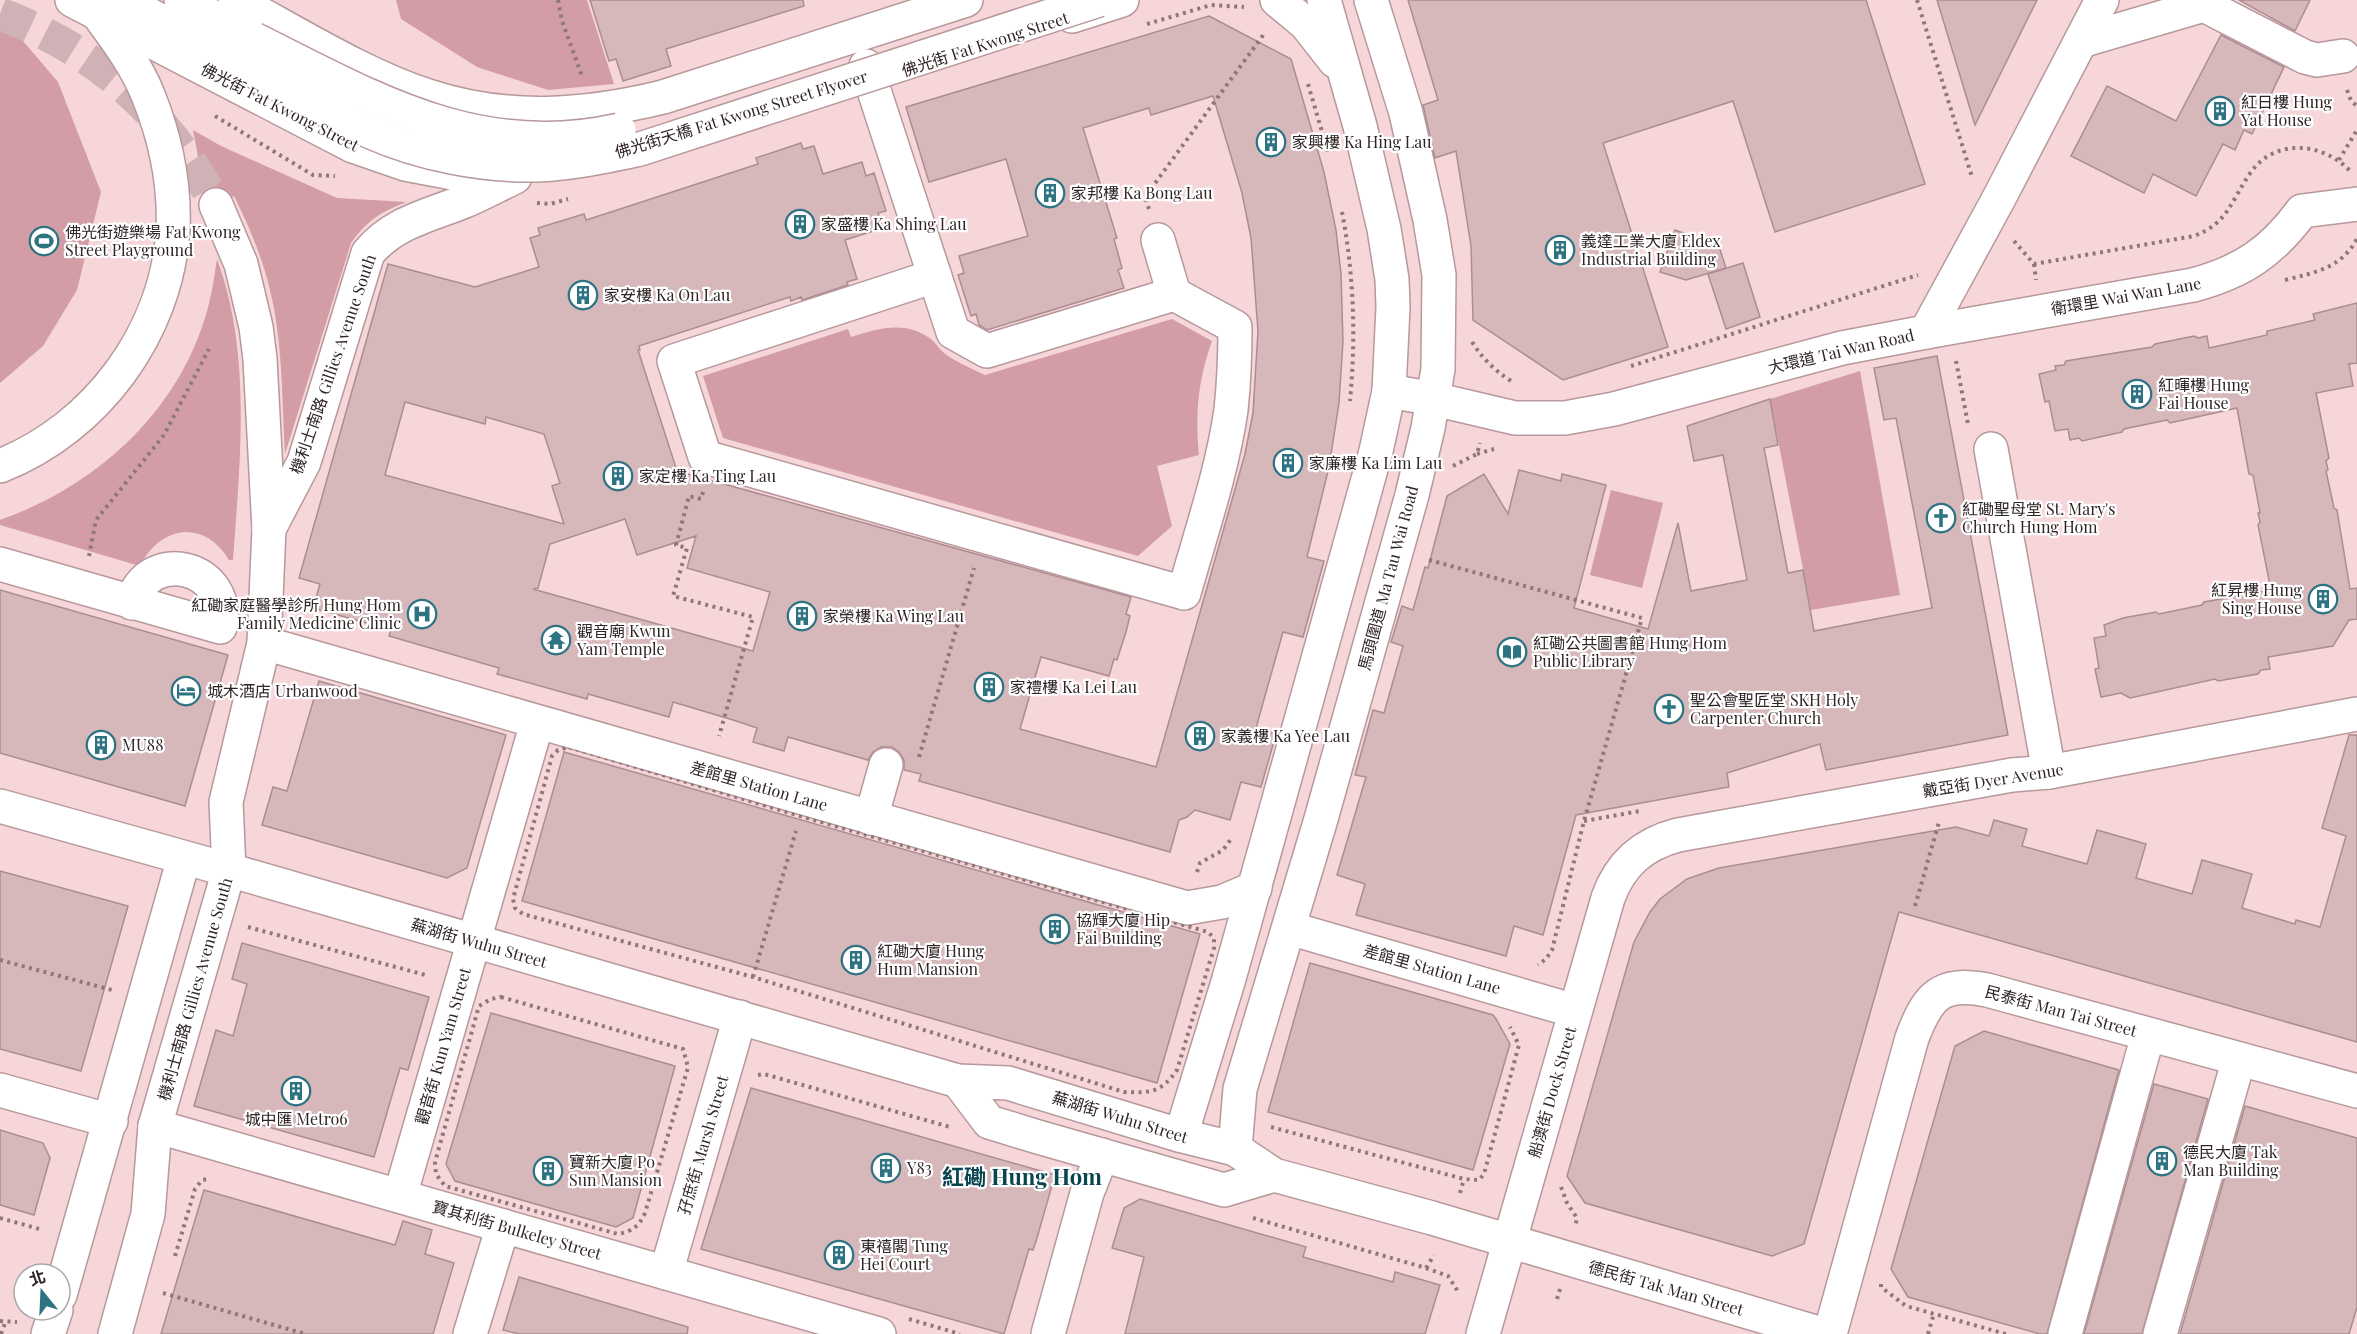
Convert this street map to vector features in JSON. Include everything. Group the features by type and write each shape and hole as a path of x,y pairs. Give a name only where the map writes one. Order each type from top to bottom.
{"main road":[{"name":"佛光街天橋 Fat Kwong Street Flyover","path":"181,0 248,52 371,132 422,150 500,164 537,165 640,149 1099,0"},
{"path":"235,0 385,80 429,97 475,108 522,114 570,114 617,108 663,96 904,9 967,0 982,45"},
{"name":"佛光街天橋 Fat Kwong Street Flyover","path":"98,5 248,52 361,92 425,119 488,135 550,139 583,137 644,125 1039,0"},
{"name":"佛光街 Fat Kwong Street","path":"98,5 353,146 405,164 460,174 515,177 566,174 615,164 868,74 921,65 1122,0"},
{"path":"1277,0 1306,24 1346,77"},
{"path":"1179,1135 1216,1025 1255,888 1367,483 1389,391 1393,316 1392,279 1373,177 1324,0"},
{"name":"馬頭圍道 Ma Tau Wai Road","path":"1235,1149 1240,1089 1289,928 1412,495 1434,399 1438,369 1439,275 1430,220 1406,113 1371,0"},
{"name":"大環道 Tai Wan Road","path":"1389,391 1515,418 1540,419 1590,415 1842,348 1926,332 2102,0"},
{"path":"2081,41 2205,2 2305,57 2330,59 2343,56"},
{"path":"0,466 56,437 96,403 128,362 144,332 160,291 168,260 173,229 172,201 170,168 161,134 137,70 98,5"},
{"path":"904,9 921,65"},
{"path":"868,74 953,332 987,351 1174,294"},
{"name":"機利士南路 Gillies Avenue South","path":"115,1334 148,1214 155,1126 229,870 226,802 264,643 269,529 304,462 368,253 381,237 398,227 470,199 515,177"},
{"name":"衛環里 Wai Wan Lane","path":"1926,332 2193,285 2219,278 2266,252 2286,233 2302,211 2356,190"},
{"path":"216,204 242,264 256,327 260,359 269,529"},
{"path":"935,276 674,361 705,457 1184,592 1214,490 1226,436 1233,382 1235,327 1174,294 1158,240"},
{"path":"1991,449 2049,772"},
{"path":"0,564 132,603"},
{"name":"差館里 Station Lane","path":"264,643 1187,908 1222,902 1255,888"},
{"name":"戴亞街 Dyer Avenue","path":"1634,856 1662,839 2012,775 2049,772 2357,714"},
{"name":"觀音街 Kun Yam Street","path":"400,1196 537,723"},
{"path":"871,818 901,765"},
{"name":"蕪湖街 Wuhu Street","path":"0,806 958,1081 1008,1083 1179,1135 1235,1149 1274,1175 1509,1241"},
{"name":"船澳街 Dock Street","path":"1483,1334 1614,882 1622,868 1634,856"},
{"path":"70,1262 184,858"},
{"name":"差館里 Station Lane","path":"1289,928 1575,1011"},
{"name":"民泰街 Man Tai Street","path":"1830,1334 1912,1038 1919,1020 1936,996 1950,988 1967,986 1987,990 2357,1091"},
{"name":"孖庶街 Marsh Street","path":"666,1273 740,1017"},
{"path":"2065,1334 2148,1035"},
{"path":"2160,1334 2239,1059"},
{"path":"958,1081 989,1122 1224,1190 1274,1175"},
{"path":"1102,1155 1179,1135 1211,1115 1240,1089"},
{"path":"0,1090 111,1121"},
{"name":"寶其利街 Bulkeley Street","path":"155,1126 666,1273 879,1329"},
{"path":"1048,1334 1087,1193 1102,1155"},
{"path":"470,1334 503,1226"},
{"name":"德民街 Tak Man Street","path":"1509,1241 1822,1334"}],"path":[{"path":"558,0 562,21 586,86"},
{"path":"1917,0 1972,179"},
{"path":"1158,240 1145,197 1267,30"},
{"path":"1305,74 1330,159"},
{"path":"2347,93 2357,106"},
{"path":"2339,160 2357,130"},
{"path":"2008,233 2034,264 2194,236 2217,224 2226,214 2252,171 2267,158 2285,149 2305,147 2324,151 2339,160 2356,190"},
{"path":"1341,207 1348,247 1353,307 1353,366 1349,406"},
{"path":"1630,367 1927,273"},
{"path":"88,556 96,520 164,435 209,349"},
{"path":"1451,467 1477,454 1498,373 1520,384"},
{"path":"712,459 701,499 689,496 676,545 687,548 673,596 753,617 719,736"},
{"path":"901,765 984,536"},
{"path":"1418,557 1642,618 1584,821 1552,950 1546,959 1528,969"},
{"path":"569,747 800,816 1198,927 1214,938 1214,948 1176,1070 1167,1084 1148,1092 1124,1092 753,977 523,914 515,908 513,899 552,756 558,750 569,747"},
{"path":"753,977 800,816"},
{"path":"1915,906 1939,821"},
{"path":"1200,863 1223,850 1235,833"},
{"path":"246,926 431,977"},
{"path":"0,960 121,992"},
{"path":"501,997 683,1049 687,1071 645,1213 640,1224 631,1231 618,1234 445,1186 436,1174 435,1162 479,1006 491,999 501,997"},
{"path":"1262,1120 1271,1127 1464,1179 1479,1180 1484,1174 1519,1045 1505,1017"},
{"path":"755,1076 764,1074 954,1129"},
{"path":"173,1262 195,1189 202,1180 212,1179"},
{"path":"1245,1215 1448,1276 1459,1293 1459,1303"},
{"path":"0,1218 47,1231"},
{"path":"1880,1278 1881,1287 1906,1306 2006,1334"},
{"path":"160,1303 166,1282"},
{"path":"163,1293 304,1334"},
{"path":"1928,1334 1934,1314"},
{"path":"2,1334 5,1323"},
{"path":"879,1329 960,1334"}],"shaded area":[{"path":"396,0 587,0 614,84 548,90 477,67 401,19"},
{"name":"佛光街遊樂場 Fat Kwong Street Playground","path":"0,14 58,82 101,192 77,290 43,346 0,383"},
{"path":"193,130 221,146 337,198 407,202 375,218 351,243 285,454 280,351 267,278 255,242 234,196 205,210 203,183"},
{"path":"217,259 228,295 239,370 240,446 233,560 229,560 208,538 195,533 183,532 171,535 159,542 140,566 0,525 0,520 35,506 98,467 152,416 174,386 191,353 207,311"},
{"path":"1172,319 1212,341 1199,397 1197,425 1199,455 1157,466 1172,526 1138,556 723,438 703,376 848,329 851,337 892,328 912,329 921,333 931,339 948,356 985,375"},
{"path":"1860,371 1900,595 1811,610 1770,399"},
{"path":"1611,490 1663,503 1642,588 1590,575"}],"building":[{"path":"590,0 803,0 804,6 666,49 671,66 623,81 616,59 609,61"},
{"path":"1408,0 1866,0 1925,184 1775,232 1733,101 1603,143 1668,347 1563,380 1473,320 1471,246 1456,151 1435,158 1423,105 1438,100"},
{"path":"1937,0 2037,0 1975,125"},
{"path":"2239,0 2310,0 2295,31"},
{"path":"1209,16 1291,59 1324,172 1336,230 1341,274 1343,341 1339,403 1329,467 1307,557 1324,561 1303,637 1283,632 1256,728 1276,734 1261,787 1241,782 1230,820 1195,810 1179,820 1170,852 919,781 921,774 904,770 904,760 892,747 881,747 873,752 868,760 788,737 784,751 753,742 757,728 673,702 669,717 588,694 587,699 497,674 499,668 389,636 391,630 313,608 320,584 299,578 388,264 475,287 539,267 530,238 540,235 538,228 584,214 586,220 614,211 758,164 756,158 801,143 803,149 814,146 823,174 862,162 866,176 874,173 886,211 878,213 883,228 845,240 857,279 847,282 848,285 802,300 801,297 791,301 790,297 639,346 640,350 638,350 677,471 1131,597 1126,614 1130,616 1126,632 1109,676 1041,657 1020,729 1156,767 1245,454 1253,413 1258,331 1251,238 1242,193 1213,96 1151,115 1149,108 1083,128 1117,238 1114,239 1122,268 1118,270 1124,288 987,330 979,325 976,314 971,316 958,275 964,273 959,256 1028,236 1006,159 929,182 906,107","holes":["405,402 485,424 486,417 544,434 560,483 552,486 564,524 385,475","625,519 637,555 696,536 687,568 770,592 753,651 533,589 538,588 550,544"]},
{"name":"紅日樓 Hung Yat House","path":"2221,35 2284,67 2252,134 2244,130 2235,150 2223,144 2196,196 2153,174 2144,193 2071,156 2107,86 2176,121"},
{"path":"1675,230 1706,241 1716,237 1726,268 1686,280 1660,272"},
{"path":"1743,263 1760,317 1726,329 1708,274"},
{"path":"2357,303 2357,363 2349,364 2353,386 2316,393 2329,458 2326,461 2328,470 2326,471 2334,508 2337,510 2350,589 2357,588 2357,619 2349,620 2333,646 2268,657 2270,669 2261,670 2258,674 2218,681 2215,679 2130,698 2121,693 2101,697 2095,669 2099,668 2094,638 2106,636 2104,625 2123,618 2156,612 2159,614 2202,605 2204,602 2271,590 2258,525 2260,522 2258,513 2260,513 2253,475 2249,474 2237,408 2170,423 2167,420 2124,429 2122,432 2082,441 2079,438 2070,440 2068,429 2055,431 2049,401 2045,402 2039,374 2056,370 2055,366 2064,365 2066,361 2152,347 2155,344 2194,336 2198,338 2207,336 2209,348 2267,335 2267,331 2315,320 2313,314"},
{"path":"1937,356 2008,735 1826,770 1820,744 1727,773 1729,787 1576,815 1543,935 1514,926 1506,956 1356,915 1365,884 1337,875 1366,777 1355,775 1373,710 1384,713 1403,646 1391,642 1402,606 1413,610 1425,567 1428,568 1447,496 1484,474 1508,514 1519,470 1561,481 1562,474 1606,485 1574,608 1648,629 1678,523 1691,591 1747,580 1723,455 1694,461 1687,426 1770,399 1778,445 1764,448 1788,573 1803,570 1814,631 1932,608 1896,418 1884,420 1874,368"},
{"path":"0,590 228,655 185,806 0,753"},
{"path":"319,681 506,735 467,868 447,878 262,825 273,787 287,791"},
{"path":"2349,735 2357,735 2357,1042 1899,912 1804,1244 1772,1256 1585,1203 1567,1176 1634,942 1650,912 1660,899 1687,879 1719,868 1956,827 1989,836 1994,820 2027,829 2022,846 2087,864 2097,830 2146,844 2136,878 2192,894 2202,860 2252,874 2242,908 2295,924 2296,920 2320,927 2346,836 2322,828"},
{"path":"564,752 1200,934 1157,1083 522,901"},
{"path":"0,871 128,906 81,1071 0,1049"},
{"path":"242,943 429,997 408,1070 400,1068 374,1157 194,1106 216,1030 233,1036 247,984 232,979"},
{"path":"1310,963 1493,1015 1510,1044 1473,1170 1268,1112"},
{"path":"491,1013 675,1066 633,1218 616,1227 455,1181 446,1164"},
{"path":"1984,1031 2119,1070 2047,1334 2040,1334 1908,1297 1891,1269 1955,1046"},
{"name":"德民大廈 Tak Man Building","path":"2154,1084 2208,1099 2142,1334 2084,1334"},
{"path":"751,1088 1055,1175 1033,1250 1029,1249 1004,1334 701,1249"},
{"path":"2245,1106 2357,1138 2357,1307 2349,1334 2180,1334"},
{"path":"0,1130 43,1143 50,1158 34,1215 0,1205"},
{"path":"204,1190 395,1245 403,1221 432,1230 425,1254 454,1263 433,1334 161,1334"},
{"path":"1140,1199 1306,1247 1303,1257 1393,1282 1395,1272 1440,1285 1425,1334 1125,1334 1144,1257 1112,1248 1124,1208"},
{"path":"519,1277 688,1327 687,1334 520,1334 503,1330"}],"tunnel":[{"path":"0,14 67,46 98,66 126,89 176,142 216,205"}],"place":[{"name":"紅日樓 Hung Yat House","path":"2220,111"},
{"name":"家興樓 Ka Hing Lau","path":"1271,142"},
{"name":"家邦樓 Ka Bong Lau","path":"1050,193"},
{"name":"家盛樓 Ka Shing Lau","path":"800,224"},
{"name":"佛光街遊樂場 Fat Kwong Street Playground","path":"44,241"},
{"name":"義達工業大廈 Eldex Industrial Building","path":"1560,250"},
{"name":"家安樓 Ka On Lau","path":"583,295"},
{"name":"紅暉樓 Hung Fai House","path":"2137,394"},
{"name":"家廉樓 Ka Lim Lau","path":"1288,463"},
{"name":"家定樓 Ka Ting Lau","path":"618,476"},
{"name":"紅磡聖母堂 St. Mary's Church Hung Hom","path":"1941,518"},
{"name":"紅昇樓 Hung Sing House","path":"2323,599"},
{"name":"紅磡家庭醫學診所 Hung Hom Family Medicine Clinic","path":"422,614"},
{"name":"家榮樓 Ka Wing Lau","path":"802,616"},
{"name":"觀音廟 Kwun Yam Temple","path":"556,640"},
{"name":"紅磡公共圖書館 Hung Hom Public Library","path":"1512,652"},
{"name":"家禮樓 Ka Lei Lau","path":"989,687"},
{"name":"城木酒店 Urbanwood","path":"186,691"},
{"name":"聖公會聖匠堂 SKH Holy Carpenter Church","path":"1669,709"},
{"name":"家義樓 Ka Yee Lau","path":"1200,736"},
{"name":"MU88","path":"101,745"},
{"name":"協輝大廈 Hip Fai Building","path":"1055,929"},
{"name":"紅磡大廈 Hung Hum Mansion","path":"856,960"},
{"name":"城中匯 Metro6","path":"296,1091"},
{"name":"德民大廈 Tak Man Building","path":"2162,1161"},
{"name":"Y83","path":"886,1168"},
{"name":"寶新大廈 Po Sun Mansion","path":"548,1171"},
{"name":"東禧閣 Tung Hei Court","path":"839,1255"}],"district":[{"name":"紅磡 Hung Hom","path":"1022,1177"}]}
